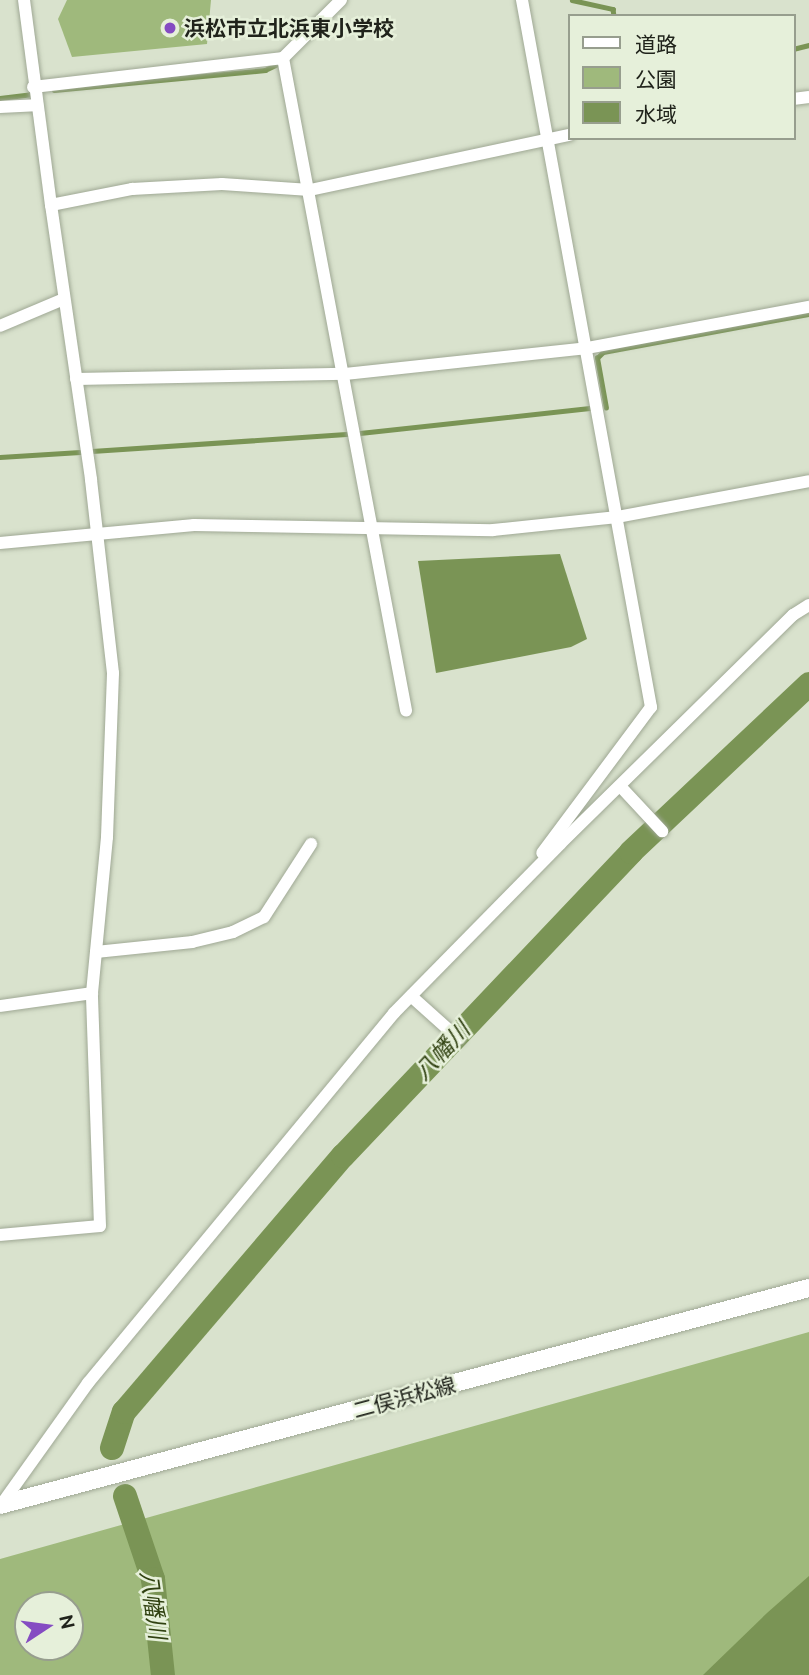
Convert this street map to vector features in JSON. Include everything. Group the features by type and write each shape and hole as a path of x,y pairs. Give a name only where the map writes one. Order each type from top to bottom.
{"main road":[{"name":"二俣浜松線","path":"0,1505 809,1288"}],"street":[{"path":"0,1235 100,1226 92,993 107,837 113,673 99,535 34,96 24,0"},
{"path":"0,107 34,96 283,58 341,0"},
{"path":"522,0 650,707 522,882"},
{"path":"283,58 345,374 406,709"},
{"path":"51,205 132,188 222,184 310,190 568,135"},
{"path":"0,327 64,299"},
{"path":"76,379 345,374 587,348 809,307"},
{"path":"0,542 194,525 493,530 617,517 809,481"},
{"path":"0,1505 88,1383 411,996 522,882 793,615 809,605"},
{"path":"620,786 662,831"},
{"path":"96,952 192,942 233,932 264,917 311,844"},
{"path":"0,1006 92,993"},
{"path":"411,996 459,1039"}],"green space":[{"path":"67,0 211,0 207,44 72,57 58,19"},
{"path":"809,1332 809,1585 709,1675 0,1675 0,1559"}],"water":[{"path":"560,554 587,639 571,647 436,673 418,561"},
{"path":"809,1576 809,1675 703,1675 767,1613"}],"waterway":[{"path":"572,0 613,9 614,14"},
{"path":"795,48 809,45"},
{"path":"54,90 265,70 278,64"},
{"path":"0,98 35,94"},
{"path":"606,408 597,358 603,352 809,314"},
{"path":"360,433 592,408"},
{"path":"92,451 349,434"},
{"path":"0,457 80,452"},
{"name":"八幡川","path":"112,1448 124,1412 343,1156 631,852 809,684"},
{"name":"八幡川","path":"125,1496 153,1579 163,1675"}],"place":[{"name":"浜松市立北浜東小学校","path":"170,28"}]}
